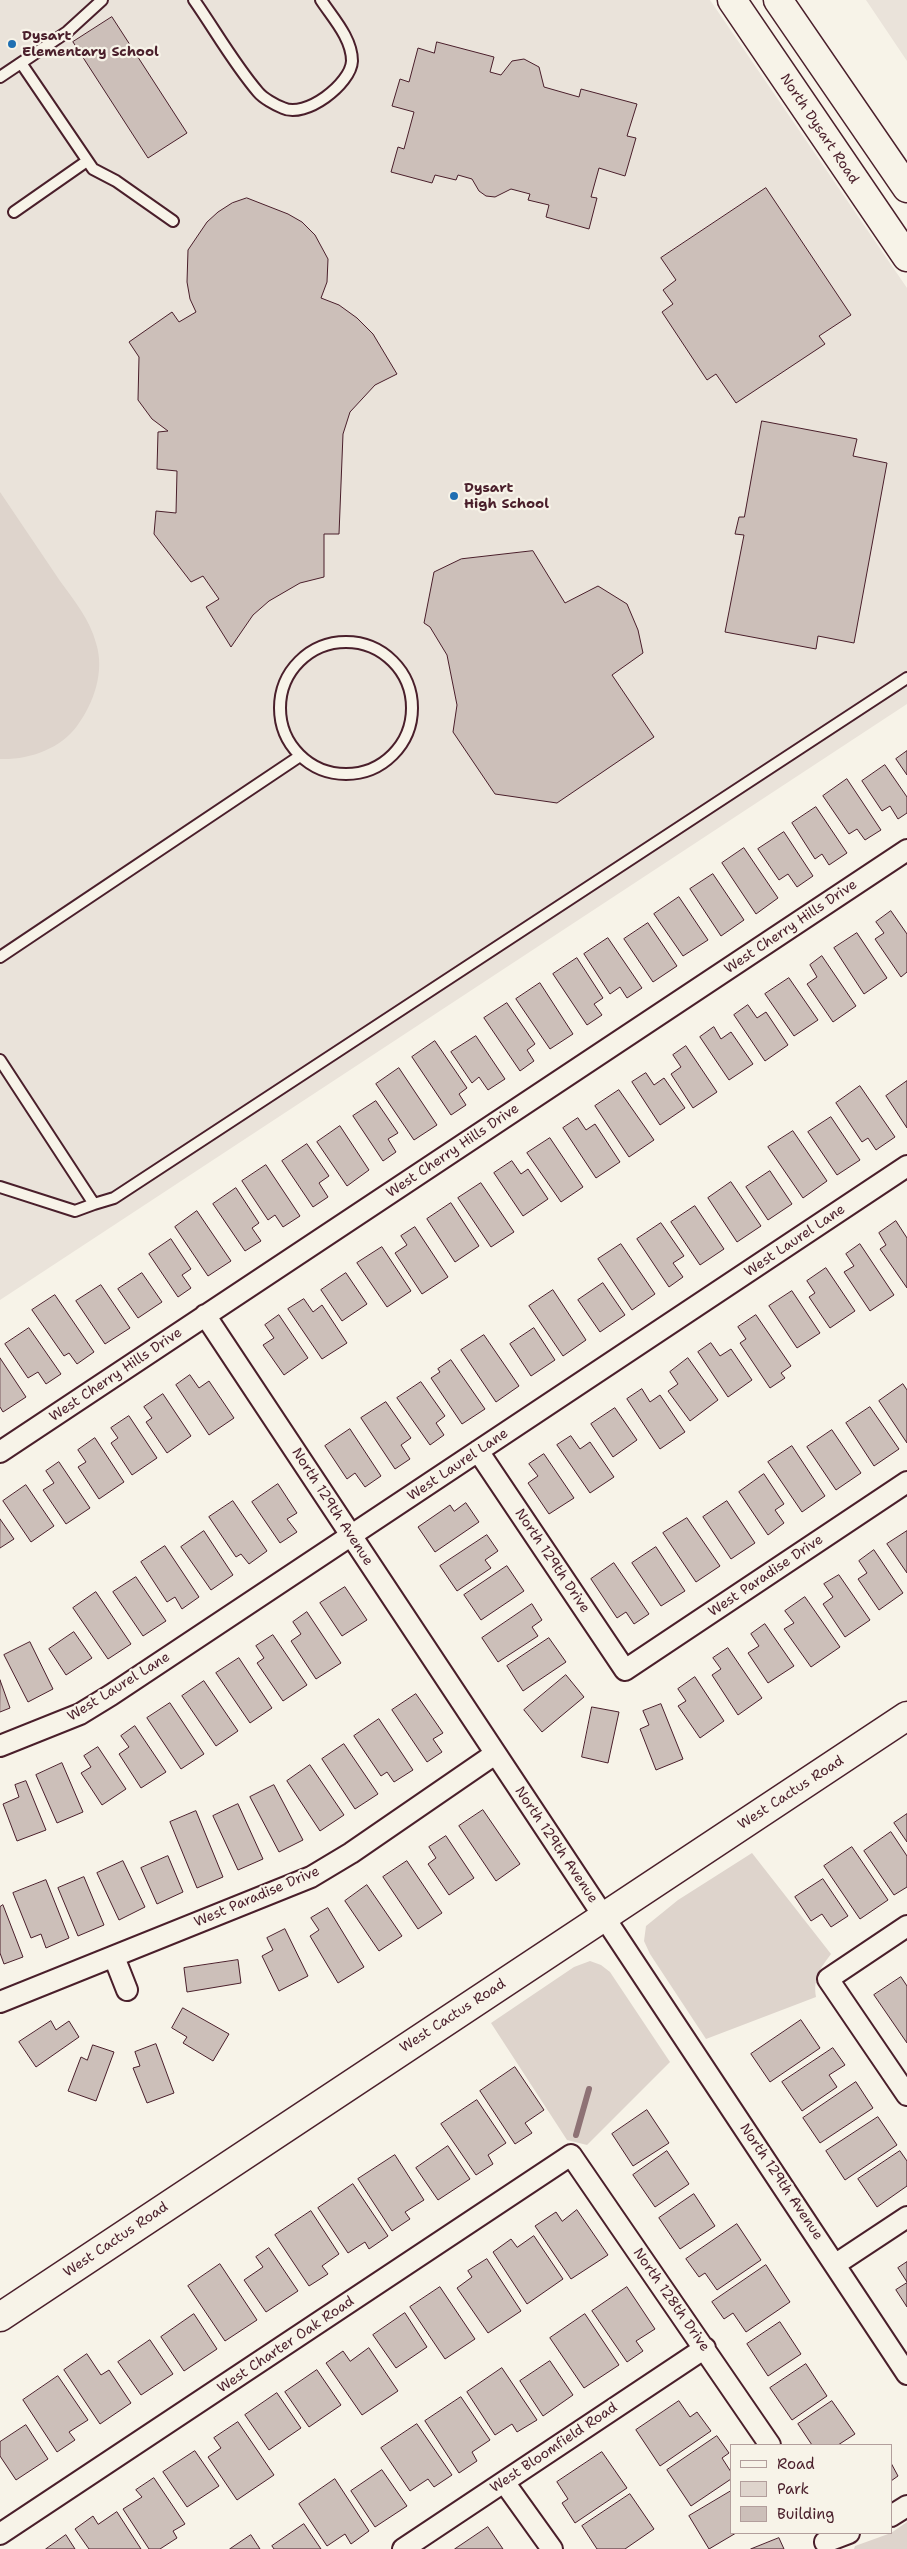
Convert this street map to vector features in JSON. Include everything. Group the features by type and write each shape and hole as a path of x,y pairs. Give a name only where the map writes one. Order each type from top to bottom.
{"main road":[{"name":"North Dysart Road","path":"732,0 907,258"},
{"path":"778,0 907,188"},
{"name":"West Cactus Road","path":"0,2316 907,1716"}],"street":[{"name":"West Cherry Hills Drive","path":"0,1452 907,850"},
{"name":"West Laurel Lane","path":"0,1746 80,1714 907,1166"},
{"name":"North 129th Avenue","path":"205,1316 836,2264 907,2374"},
{"name":"North 129th Drive","path":"478,1451 625,1670"},
{"name":"West Paradise Drive","path":"625,1670 907,1482"},
{"name":"West Paradise Drive","path":"0,2002 311,1876 351,1853 495,1754"},
{"path":"907,1926 828,1979 907,2095"},
{"path":"114,1957 127,1990"},
{"name":"North 128th Drive","path":"571,2155 769,2444"},
{"name":"West Charter Oak Road","path":"0,2534 571,2155"},
{"path":"836,2264 907,2217"},
{"name":"West Bloomfield Road","path":"403,2549 705,2348"},
{"path":"504,2482 552,2549"},
{"path":"892,2515 907,2506"},
{"path":"824,2541 846,2534"}],"lane":[{"path":"0,77 67,32 102,0"},
{"path":"194,0 259,93 285,110 309,107 326,97 344,82 352,61 345,36 321,0"},
{"path":"21,63 93,169 131,190 173,221"},
{"path":"14,212 87,161"},
{"path":"348,641 368,645 386,654 400,668 409,686 413,705 410,725 402,743 389,758 376,767 360,773 328,772 300,756 288,740 281,721 280,711 280,701 285,682 295,665 310,652 329,644 348,641"},
{"path":"0,1187 75,1210 114,1198 907,678"},
{"path":"0,957 300,756"},
{"path":"0,1060 94,1204"}],"shaded area":[{"name":"Dysart High School","path":"0,0 710,0 907,288 907,704 0,1300"},
{"path":"866,0 907,0 907,61"}],"green space":[{"path":"0,492 86,618 96,643 99,665 93,697 83,717 70,734 53,747 33,755 11,759 0,759"},
{"path":"752,1853 831,1954 817,1979 816,1997 706,2039 650,1954 644,1941 646,1926 678,1900"},
{"path":"590,1961 601,1965 610,1972 670,2062 587,2145 567,2140 491,2023 574,1967"},
{"path":"907,2522 907,2549 854,2549 855,2546 892,2534"}],"building":[{"path":"112,17 187,133 148,158 73,42"},
{"path":"437,42 494,57 490,72 501,75 512,61 524,59 539,67 544,87 579,97 581,89 637,104 627,136 636,138 625,176 599,168 591,197 597,198 589,229 546,217 549,205 528,200 530,194 511,189 495,197 486,196 479,191 472,179 458,175 456,180 435,175 432,183 391,172 398,147 404,149 414,112 392,106 400,79 409,82 418,48 434,53"},
{"path":"766,188 851,315 819,336 825,344 736,403 716,374 707,380 662,312 673,304 663,290 676,280 661,258"},
{"path":"247,198 288,214 302,222 315,235 328,259 327,282 321,298 339,305 357,318 373,334 397,374 375,385 350,412 343,434 339,534 324,534 324,577 300,583 269,601 253,615 231,647 206,607 219,599 203,576 191,582 154,534 156,511 176,513 177,471 157,469 158,432 168,431 152,419 138,400 139,357 129,342 172,312 179,322 196,312 190,299 187,282 188,250 207,222 218,212 232,203"},
{"path":"762,421 857,439 853,456 887,463 854,643 818,636 816,649 725,632 744,535 735,534 739,517 744,517"},
{"path":"533,551 565,603 598,586 627,604 638,630 643,653 612,675 654,737 557,803 495,794 453,732 457,705 447,655 430,627 424,623 434,572 461,559"},
{"path":"907,751 907,775 896,759"},
{"path":"885,765 907,797 907,813 898,819 890,806 882,811 862,781"},
{"path":"847,779 881,830 865,840 857,829 849,834 823,796"},
{"path":"816,807 847,853 829,865 822,854 815,859 792,823"},
{"path":"784,832 813,876 797,887 788,874 779,880 758,849"},
{"path":"744,848 778,898 756,914 722,863"},
{"path":"713,874 744,920 721,936 690,889"},
{"path":"679,897 708,940 683,956 654,914"},
{"path":"891,911 907,934 907,972 901,977 875,939 884,933 876,922"},
{"path":"648,923 677,966 653,982 624,939"},
{"path":"857,933 887,978 864,994 834,948"},
{"path":"608,938 642,988 627,998 620,987 610,994 584,954"},
{"path":"822,956 856,1006 833,1022 807,984 817,977 810,965"},
{"path":"577,958 603,998 594,1004 602,1015 587,1025 553,974"},
{"path":"789,978 818,1020 794,1036 765,994"},
{"path":"540,983 573,1034 550,1049 516,999"},
{"path":"507,1003 535,1044 527,1050 534,1061 520,1071 484,1018"},
{"path":"748,1005 757,1018 766,1012 788,1045 765,1061 734,1015"},
{"path":"714,1027 721,1039 731,1032 753,1064 729,1080 700,1037"},
{"path":"476,1036 505,1079 488,1090 479,1077 472,1083 451,1052"},
{"path":"435,1041 467,1088 459,1094 466,1105 451,1115 412,1057"},
{"path":"686,1046 717,1092 693,1108 671,1074 681,1067 673,1055"},
{"path":"399,1068 437,1125 414,1140 376,1084"},
{"path":"646,1073 654,1085 664,1078 685,1108 660,1125 632,1082"},
{"path":"907,1081 907,1128 886,1096"},
{"path":"860,1086 895,1137 876,1150 868,1138 862,1142 836,1103"},
{"path":"619,1090 654,1140 629,1157 595,1106"},
{"path":"376,1101 398,1133 388,1139 396,1152 383,1161 353,1116"},
{"path":"831,1117 860,1160 837,1175 808,1132"},
{"path":"578,1118 586,1130 595,1124 620,1162 596,1178 563,1128"},
{"path":"340,1126 369,1170 347,1186 317,1142"},
{"path":"793,1131 827,1181 803,1198 768,1147"},
{"path":"550,1138 583,1187 561,1202 527,1153"},
{"path":"307,1144 329,1176 319,1183 328,1197 313,1207 282,1161"},
{"path":"512,1161 521,1174 528,1169 548,1199 523,1216 494,1173"},
{"path":"266,1165 300,1216 283,1227 275,1215 268,1220 242,1181"},
{"path":"770,1171 792,1204 768,1220 746,1187"},
{"path":"731,1182 761,1226 737,1242 708,1198"},
{"path":"481,1183 514,1232 491,1247 458,1198"},
{"path":"236,1188 259,1223 252,1228 261,1241 245,1251 213,1204"},
{"path":"451,1203 479,1246 455,1262 427,1219"},
{"path":"695,1206 724,1249 700,1265 671,1222"},
{"path":"197,1211 231,1261 208,1276 175,1227"},
{"path":"896,1221 907,1238 907,1288 880,1249 886,1245 879,1233"},
{"path":"661,1223 684,1256 673,1263 683,1277 669,1287 637,1239"},
{"path":"415,1227 448,1277 422,1294 395,1253 407,1245 401,1236"},
{"path":"171,1239 191,1269 182,1275 191,1288 178,1297 149,1254"},
{"path":"621,1244 655,1294 632,1310 598,1259"},
{"path":"860,1244 894,1295 870,1311 844,1272 854,1266 846,1254"},
{"path":"382,1247 411,1291 387,1307 357,1263"},
{"path":"826,1268 855,1311 830,1328 809,1297 815,1293 807,1281"},
{"path":"142,1273 162,1302 138,1318 118,1289"},
{"path":"346,1273 367,1304 342,1321 321,1290"},
{"path":"603,1283 625,1315 600,1332 578,1300"},
{"path":"101,1285 130,1328 105,1344 76,1301"},
{"path":"553,1290 586,1340 563,1356 529,1306"},
{"path":"792,1291 820,1333 797,1348 769,1306"},
{"path":"55,1295 94,1352 77,1364 69,1353 64,1356 32,1310"},
{"path":"304,1299 313,1312 322,1305 347,1343 322,1359 288,1309"},
{"path":"279,1315 308,1358 284,1375 263,1345 274,1338 265,1325"},
{"path":"756,1315 791,1366 781,1373 785,1378 770,1388 740,1343 746,1339 738,1327"},
{"path":"29,1328 61,1374 46,1384 38,1372 28,1378 5,1344"},
{"path":"534,1328 555,1360 531,1376 510,1344"},
{"path":"484,1335 519,1386 496,1402 461,1350"},
{"path":"711,1343 720,1356 731,1349 752,1380 728,1397 698,1352"},
{"path":"0,1358 26,1397 3,1412 0,1407"},
{"path":"688,1358 718,1400 690,1421 668,1391 678,1384 670,1372"},
{"path":"451,1360 485,1409 462,1424 431,1378 440,1372 438,1369"},
{"path":"190,1375 199,1388 209,1381 234,1418 209,1435 176,1385"},
{"path":"421,1382 445,1416 436,1423 444,1435 430,1445 397,1398"},
{"path":"903,1384 907,1390 907,1443 879,1401"},
{"path":"642,1389 650,1402 660,1395 685,1432 660,1449 627,1399"},
{"path":"163,1394 191,1436 167,1453 146,1422 152,1418 144,1407"},
{"path":"386,1402 411,1438 401,1445 410,1459 395,1469 361,1418"},
{"path":"870,1407 899,1449 874,1466 846,1423"},
{"path":"615,1408 637,1440 613,1457 591,1424"},
{"path":"129,1416 157,1458 132,1475 111,1443 118,1438 111,1428"},
{"path":"350,1429 381,1476 365,1487 355,1473 347,1479 325,1446"},
{"path":"832,1430 861,1473 836,1490 807,1447"},
{"path":"571,1436 580,1449 590,1442 614,1477 590,1493 557,1445"},
{"path":"95,1438 124,1482 99,1499 78,1467 86,1462 78,1450"},
{"path":"792,1446 825,1496 802,1512 768,1462"},
{"path":"544,1454 574,1498 549,1514 528,1483 538,1476 529,1464"},
{"path":"59,1462 90,1508 66,1524 43,1490 54,1483 46,1471"},
{"path":"764,1474 784,1504 775,1510 784,1523 768,1535 739,1492"},
{"path":"278,1484 297,1513 287,1519 297,1532 280,1543 252,1502"},
{"path":"26,1485 54,1526 31,1542 3,1501"},
{"path":"233,1501 267,1551 249,1564 241,1554 236,1557 209,1517"},
{"path":"727,1501 755,1543 731,1559 703,1517"},
{"path":"466,1503 479,1522 435,1552 418,1527 450,1505 454,1511"},
{"path":"687,1518 720,1566 696,1582 663,1533"},
{"path":"0,1519 14,1539 0,1548"},
{"path":"204,1531 233,1575 211,1590 181,1547"},
{"path":"907,1531 907,1573 887,1544"},
{"path":"487,1535 498,1551 485,1560 491,1568 457,1591 440,1566"},
{"path":"165,1546 199,1597 182,1609 175,1597 167,1602 141,1562"},
{"path":"656,1547 685,1591 661,1606 632,1563"},
{"path":"874,1550 903,1593 879,1610 858,1579 867,1573 859,1561"},
{"path":"614,1563 649,1614 634,1624 626,1612 617,1618 591,1579"},
{"path":"507,1566 524,1591 481,1620 464,1595"},
{"path":"839,1575 870,1620 845,1637 823,1604 833,1597 824,1584"},
{"path":"136,1577 166,1621 143,1636 113,1592"},
{"path":"345,1587 367,1620 342,1636 320,1603"},
{"path":"96,1592 131,1644 108,1659 73,1608"},
{"path":"805,1597 840,1647 811,1667 784,1629 794,1623 785,1611"},
{"path":"532,1604 542,1620 532,1627 538,1636 498,1662 482,1638"},
{"path":"307,1612 341,1663 316,1679 291,1641 301,1634 293,1622"},
{"path":"765,1624 794,1666 768,1683 748,1653 759,1646 751,1634"},
{"path":"74,1632 92,1658 66,1675 49,1649"},
{"path":"273,1635 307,1685 283,1701 257,1663 264,1658 256,1646"},
{"path":"549,1638 566,1662 523,1691 507,1666"},
{"path":"30,1642 53,1689 28,1702 4,1655"},
{"path":"728,1648 762,1698 738,1715 712,1675 721,1669 713,1658"},
{"path":"239,1658 272,1708 250,1723 216,1673"},
{"path":"566,1675 584,1697 542,1732 524,1710"},
{"path":"695,1677 724,1721 700,1738 678,1706 686,1701 678,1689"},
{"path":"0,1680 10,1708 0,1712"},
{"path":"204,1681 238,1731 216,1746 182,1696"},
{"path":"416,1694 443,1733 433,1739 442,1752 427,1762 392,1710"},
{"path":"170,1703 204,1754 181,1769 147,1718"},
{"path":"661,1704 683,1759 656,1770 640,1729 649,1725 643,1711"},
{"path":"592,1707 619,1712 608,1763 582,1757"},
{"path":"379,1719 413,1770 394,1782 387,1772 381,1776 354,1736"},
{"path":"135,1726 166,1772 141,1788 119,1754 129,1747 121,1736"},
{"path":"344,1744 378,1794 355,1809 322,1759"},
{"path":"98,1747 126,1789 102,1805 81,1773 91,1767 84,1756"},
{"path":"62,1763 83,1812 57,1823 36,1775"},
{"path":"310,1765 344,1815 320,1831 287,1781"},
{"path":"26,1781 46,1830 17,1841 3,1804 19,1797 15,1785"},
{"path":"274,1785 303,1840 279,1852 250,1797"},
{"path":"238,1804 263,1859 238,1870 213,1816"},
{"path":"483,1810 520,1864 496,1881 459,1826"},
{"path":"196,1811 223,1877 197,1888 170,1822"},
{"path":"907,1814 907,1842 894,1823"},
{"path":"891,1832 907,1856 907,1887 894,1895 864,1851"},
{"path":"446,1836 474,1878 449,1895 428,1864 436,1858 429,1847"},
{"path":"852,1847 888,1900 860,1919 824,1866"},
{"path":"168,1856 183,1892 157,1904 141,1868"},
{"path":"123,1861 145,1907 119,1920 97,1873"},
{"path":"407,1861 442,1913 418,1929 383,1877"},
{"path":"84,1877 104,1925 78,1936 58,1888"},
{"path":"823,1879 848,1916 831,1927 822,1914 811,1921 795,1897"},
{"path":"46,1880 69,1938 46,1948 41,1934 31,1938 13,1893"},
{"path":"367,1885 402,1936 379,1951 345,1901"},
{"path":"3,1905 23,1957 4,1964 0,1953 0,1907"},
{"path":"328,1908 364,1967 338,1983 310,1936 319,1930 311,1918"},
{"path":"285,1929 308,1976 279,1991 262,1956 273,1950 267,1938"},
{"path":"238,1960 241,1983 187,1992 184,1968"},
{"path":"901,1977 907,1986 907,2043 874,1995"},
{"path":"183,2008 229,2034 213,2061 183,2043 187,2037 172,2028"},
{"path":"801,2020 820,2048 770,2082 751,2054"},
{"path":"51,2021 56,2030 69,2021 79,2037 36,2067 19,2042"},
{"path":"156,2044 174,2093 147,2103 133,2068 140,2066 135,2052"},
{"path":"93,2045 114,2052 96,2101 68,2091 81,2057 87,2060"},
{"path":"833,2048 845,2065 829,2075 837,2087 802,2111 782,2082"},
{"path":"515,2067 544,2110 525,2123 532,2133 515,2144 480,2091"},
{"path":"856,2082 873,2108 820,2143 803,2118"},
{"path":"477,2100 506,2143 488,2155 493,2164 476,2175 441,2124"},
{"path":"647,2110 669,2143 633,2166 612,2134"},
{"path":"878,2117 897,2145 845,2180 826,2151"},
{"path":"448,2146 470,2179 438,2200 416,2168"},
{"path":"667,2151 689,2184 655,2207 633,2175"},
{"path":"900,2151 907,2161 907,2186 877,2207 858,2179"},
{"path":"395,2155 424,2200 405,2212 410,2219 392,2231 358,2179"},
{"path":"353,2184 388,2236 369,2249 365,2242 348,2253 318,2208"},
{"path":"694,2194 715,2226 680,2249 659,2218"},
{"path":"577,2210 608,2255 571,2279 535,2226 556,2212 562,2221"},
{"path":"311,2211 339,2254 322,2266 328,2274 309,2286 275,2235"},
{"path":"737,2224 761,2260 717,2290 705,2273 699,2277 686,2259"},
{"path":"534,2236 563,2279 527,2304 493,2252 511,2239 517,2247"},
{"path":"269,2248 298,2291 266,2312 244,2280 263,2267 256,2257"},
{"path":"487,2259 521,2311 488,2333 457,2288 472,2277 468,2271"},
{"path":"907,2262 907,2282 898,2268"},
{"path":"220,2264 257,2320 225,2341 188,2286"},
{"path":"766,2265 790,2302 746,2332 733,2313 724,2319 712,2302"},
{"path":"907,2283 907,2307 896,2290"},
{"path":"440,2287 475,2339 445,2359 410,2307"},
{"path":"627,2287 655,2329 636,2341 643,2351 627,2362 592,2311"},
{"path":"405,2313 427,2347 396,2368 373,2335"},
{"path":"194,2314 217,2349 184,2371 161,2337"},
{"path":"585,2314 619,2365 584,2388 550,2338"},
{"path":"780,2322 801,2354 768,2376 747,2344"},
{"path":"150,2340 173,2374 141,2395 118,2362"},
{"path":"369,2348 398,2391 362,2415 326,2363 343,2351 350,2361"},
{"path":"87,2354 101,2375 109,2370 131,2403 100,2424 64,2370"},
{"path":"550,2361 573,2395 543,2416 520,2381"},
{"path":"806,2364 827,2396 792,2420 770,2388"},
{"path":"502,2368 537,2420 517,2432 512,2424 495,2435 467,2392"},
{"path":"317,2370 341,2405 309,2427 285,2392"},
{"path":"58,2376 88,2420 69,2432 75,2440 57,2452 23,2400"},
{"path":"277,2393 301,2428 269,2450 245,2415"},
{"path":"461,2397 490,2440 472,2452 477,2461 459,2473 425,2421"},
{"path":"679,2401 690,2417 697,2412 711,2431 660,2466 636,2430"},
{"path":"832,2401 855,2434 840,2444 811,2444 798,2424"},
{"path":"238,2422 274,2475 237,2500 208,2457 221,2448 214,2438"},
{"path":"417,2424 452,2475 434,2487 428,2479 410,2491 381,2448"},
{"path":"26,2425 48,2459 16,2480 0,2456 0,2442"},
{"path":"717,2436 729,2453 722,2458 730,2470 730,2480 691,2506 667,2470"},
{"path":"195,2451 219,2486 187,2507 163,2472"},
{"path":"602,2452 627,2488 575,2523 562,2503 568,2499 557,2482"},
{"path":"892,2465 898,2476 892,2480"},
{"path":"382,2470 407,2506 375,2527 351,2491"},
{"path":"154,2478 185,2524 173,2531 177,2538 160,2549 149,2549 123,2509 142,2497 136,2490"},
{"path":"335,2479 369,2531 351,2544 345,2534 327,2546 299,2504"},
{"path":"730,2492 730,2534 734,2534 709,2549 689,2516"},
{"path":"630,2494 654,2529 625,2549 597,2549 582,2526"},
{"path":"117,2512 141,2549 89,2549 75,2529 93,2516 98,2524"},
{"path":"304,2524 321,2549 274,2549 272,2546"},
{"path":"488,2527 503,2549 455,2549"},
{"path":"66,2535 75,2549 46,2549"},
{"path":"251,2535 260,2549 230,2549"},
{"path":"779,2538 784,2549 751,2549"}],"waterway":[{"path":"576,2135 589,2089"}],"place":[{"name":"Dysart Elementary School","path":"12,44"},
{"name":"Dysart High School","path":"454,496"}]}
